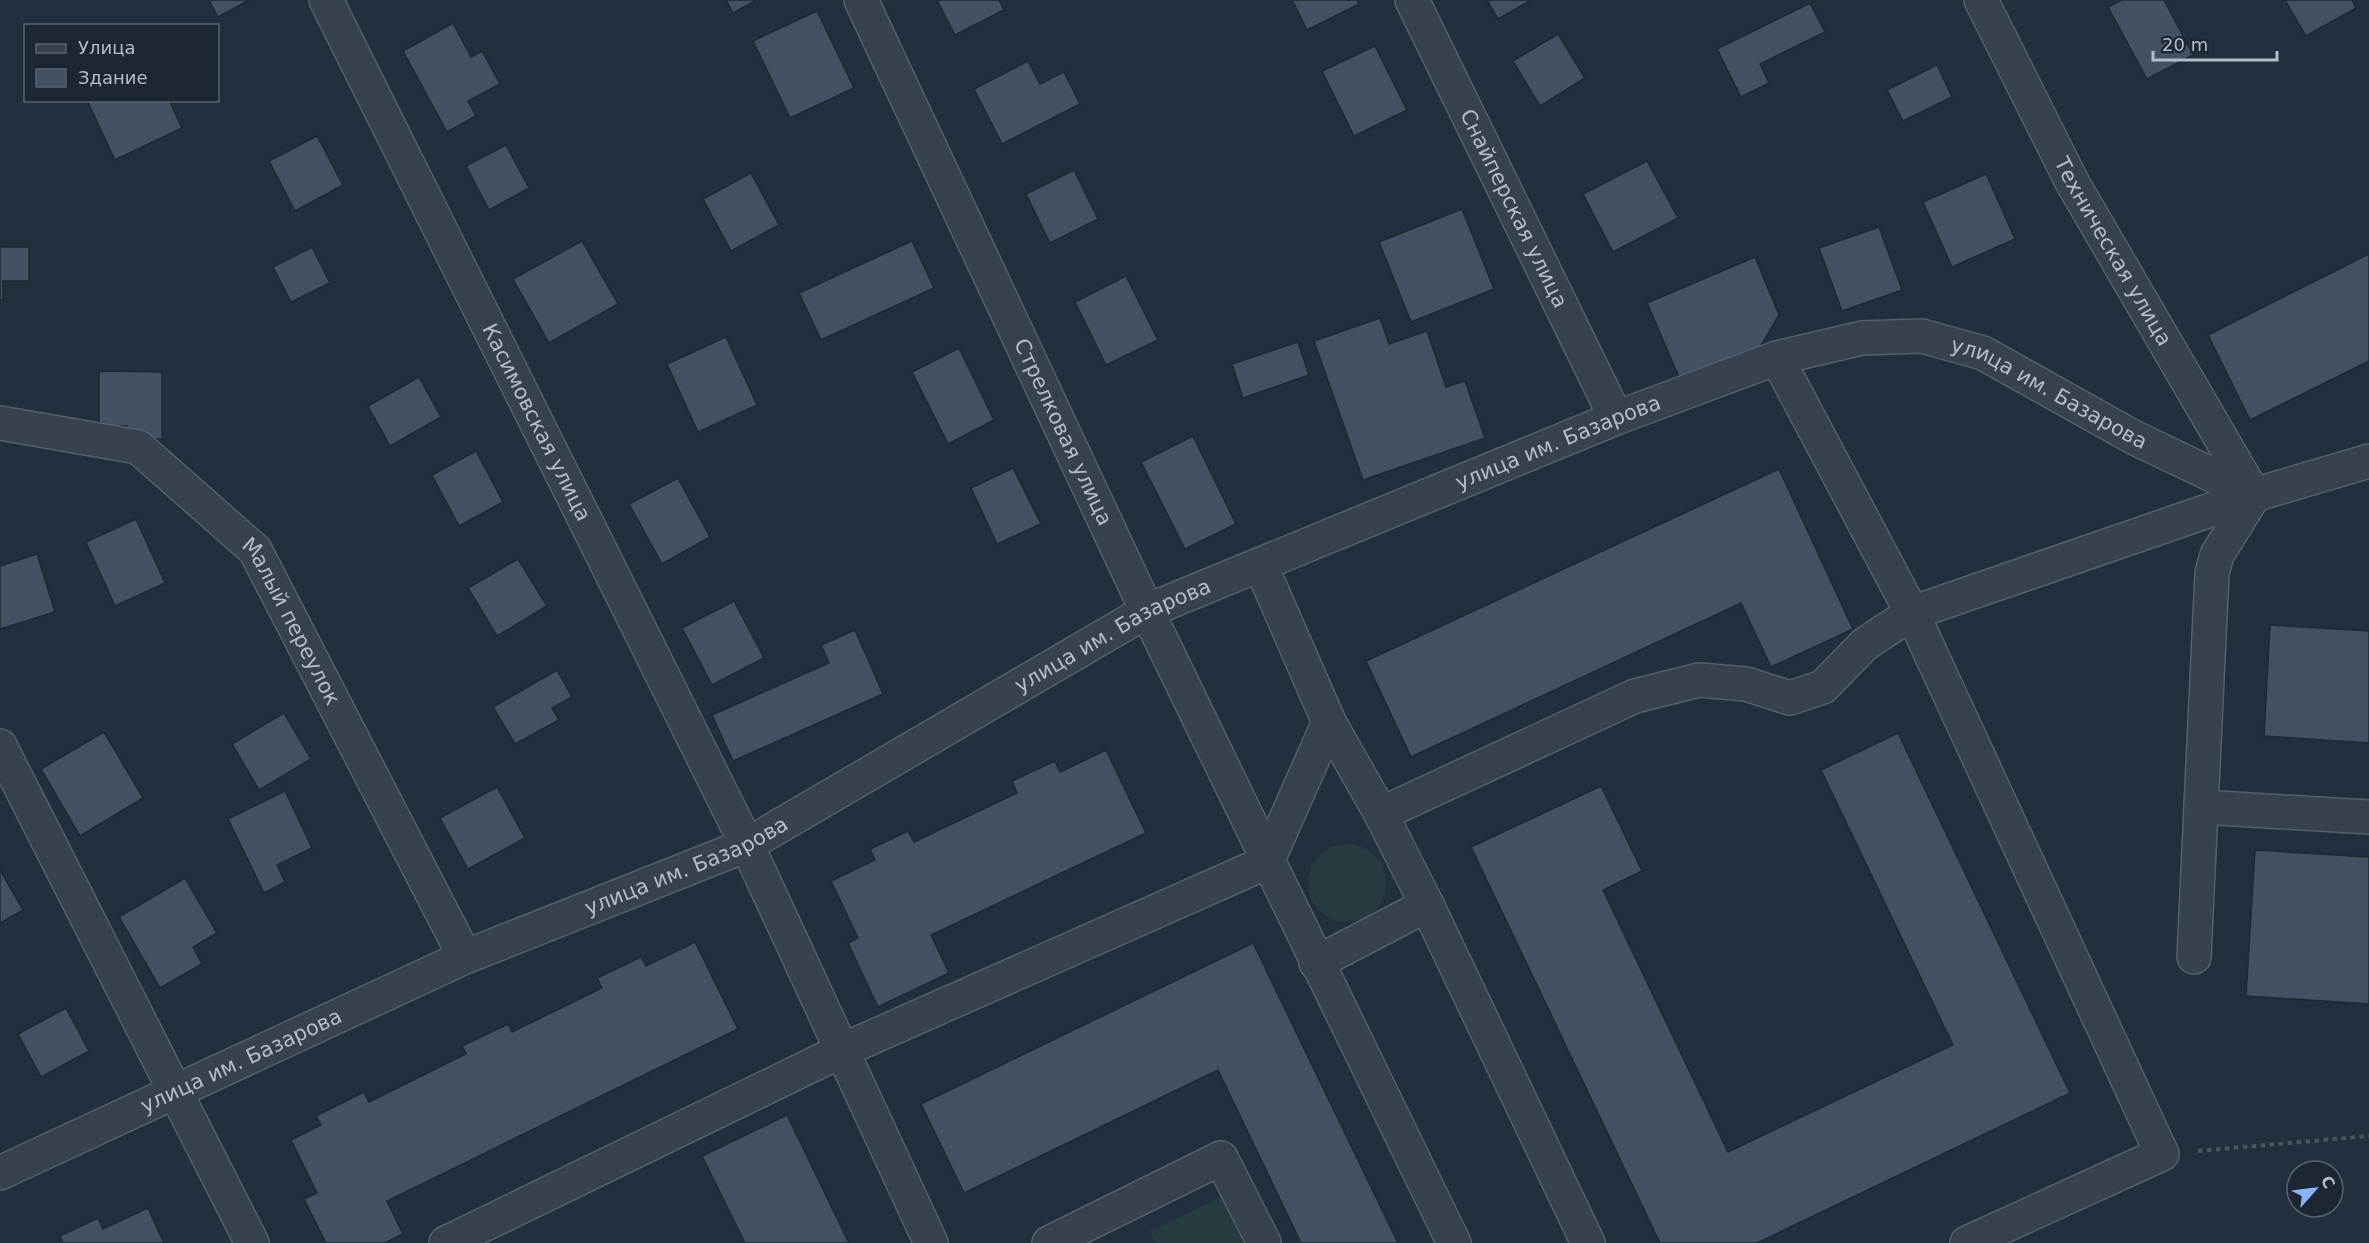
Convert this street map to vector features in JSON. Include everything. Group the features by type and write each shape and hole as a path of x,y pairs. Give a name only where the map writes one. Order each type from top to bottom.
{"street":[{"name":"Касимовская улица","path":"326,0 747,845 931,1243"},
{"name":"Стрелковая улица","path":"861,0 1147,611 1454,1243"},
{"name":"Снайперская улица","path":"1412,0 1616,418"},
{"name":"Техническая улица","path":"1981,0 2072,182 2254,495"},
{"name":"улица им. Базарова","path":"0,1173 465,957 747,845 1147,611 1616,418 1776,358 1862,338 1922,336 1983,353 2133,436 2254,495"},
{"path":"1776,358 1912,613 2162,1154 1967,1243"},
{"name":"Малый переулок","path":"0,423 138,447 255,550 465,957"},
{"path":"1381,814 1635,696 1699,680 1746,684 1790,698 1823,687 1865,644 1912,613 2254,495 2369,461"},
{"path":"2193,957 2212,573 2217,555 2254,495"},
{"path":"1261,566 1329,722 1381,814 1427,905 1588,1243"},
{"path":"446,1243 841,1051 1267,862 1329,722"},
{"path":"0,747 252,1243"},
{"path":"2201,807 2369,817"},
{"path":"1316,963 1427,905"},
{"path":"1049,1243 1221,1158 1264,1243"}],"path":[{"path":"2162,1154 2369,1136"}],"green space":[{"path":"1339,844 1355,844 1369,850 1380,861 1386,875 1386,891 1380,905 1369,916 1355,922 1339,922 1325,916 1314,905 1308,891 1308,875 1314,861 1325,850"},
{"path":"1221,1197 1243,1243 1156,1243 1150,1231"}],"building":[{"path":"209,0 249,0 218,17"},
{"path":"726,0 757,0 733,13"},
{"path":"937,0 999,0 1004,10 955,35"},
{"path":"1292,0 1357,0 1359,4 1307,30"},
{"path":"1487,0 1531,0 1498,19"},
{"path":"2122,0 2164,0 2193,55 2147,79 2108,7"},
{"path":"2285,0 2352,0 2356,8 2306,36"},
{"path":"1810,3 1825,32 1760,64 1769,83 1741,97 1717,49"},
{"path":"817,11 854,88 790,118 753,41"},
{"path":"453,23 471,57 482,51 500,84 468,101 476,116 447,132 403,51"},
{"path":"1558,34 1585,78 1540,106 1513,61"},
{"path":"1375,46 1407,110 1354,136 1322,71"},
{"path":"1028,61 1040,84 1064,72 1080,104 1002,144 974,89"},
{"path":"1937,65 1952,97 1903,121 1887,90"},
{"path":"88,102 170,102 182,128 115,160"},
{"path":"317,136 343,185 295,211 269,161"},
{"path":"506,145 529,188 489,210 466,166"},
{"path":"1647,161 1678,218 1613,252 1583,194"},
{"path":"1074,170 1098,219 1050,243 1026,194"},
{"path":"751,173 779,225 731,251 703,199"},
{"path":"1986,174 2015,239 1952,267 1923,202"},
{"path":"1462,209 1494,289 1411,322 1379,242"},
{"path":"1879,227 1902,290 1842,311 1819,248"},
{"path":"582,241 618,304 549,343 513,279"},
{"path":"912,241 934,288 821,340 799,293"},
{"path":"0,247 29,247 29,281 3,281 3,300 0,300"},
{"path":"312,247 330,283 291,302 273,267"},
{"path":"2369,254 2369,361 2250,420 2208,335"},
{"path":"1755,257 1779,315 1758,351 1682,384 1647,303"},
{"path":"1126,276 1158,340 1106,365 1075,302"},
{"path":"1380,318 1389,344 1427,331 1446,387 1465,381 1485,438 1363,480 1314,341"},
{"path":"726,337 757,405 698,432 667,364"},
{"path":"1298,342 1309,375 1243,398 1232,364"},
{"path":"959,348 994,420 948,444 912,372"},
{"path":"99,371 162,372 162,439 127,438 127,426 99,426"},
{"path":"419,377 441,417 390,446 368,406"},
{"path":"1193,436 1236,524 1185,549 1141,462"},
{"path":"476,451 503,502 459,526 432,475"},
{"path":"1013,468 1041,524 997,544 971,488"},
{"path":"1779,469 1853,629 1771,667 1741,603 1411,757 1366,661"},
{"path":"678,478 710,537 662,564 629,504"},
{"path":"136,519 165,583 115,606 86,542"},
{"path":"37,554 55,612 0,629 0,566"},
{"path":"518,559 547,606 497,636 468,588"},
{"path":"734,601 764,658 712,685 682,628"},
{"path":"2270,625 2369,631 2369,743 2264,736"},
{"path":"855,630 883,694 733,761 712,715 829,663 821,645"},
{"path":"557,670 572,697 552,708 559,720 515,744 493,707"},
{"path":"284,713 311,759 259,790 232,744"},
{"path":"104,732 143,798 80,836 41,769"},
{"path":"1898,733 2070,1093 1757,1243 1660,1243 1471,847 1601,786 1642,871 1603,890 1728,1152 1953,1045 1821,770"},
{"path":"1106,750 1146,833 931,935 949,973 878,1007 848,943 858,938 831,881 875,860 870,849 908,831 914,842 1017,793 1012,781 1055,761 1060,772"},
{"path":"497,787 525,838 468,869 440,818"},
{"path":"285,791 312,848 277,865 285,882 264,893 228,819"},
{"path":"2255,850 2369,857 2369,1004 2246,996"},
{"path":"0,870 23,910 0,923"},
{"path":"185,878 217,933 193,947 202,964 160,988 119,917"},
{"path":"695,942 738,1029 387,1201 403,1234 385,1243 326,1243 304,1199 317,1193 291,1140 321,1125 316,1116 364,1092 369,1102 466,1054 462,1046 508,1024 512,1032 602,988 597,978 641,957 646,966"},
{"path":"1253,943 1398,1243 1301,1243 1218,1070 964,1193 921,1104"},
{"path":"66,1008 89,1051 41,1077 18,1034"},
{"path":"787,1115 849,1243 745,1243 702,1156"},
{"path":"148,1208 164,1243 63,1243 60,1236 98,1218 103,1229"}]}
